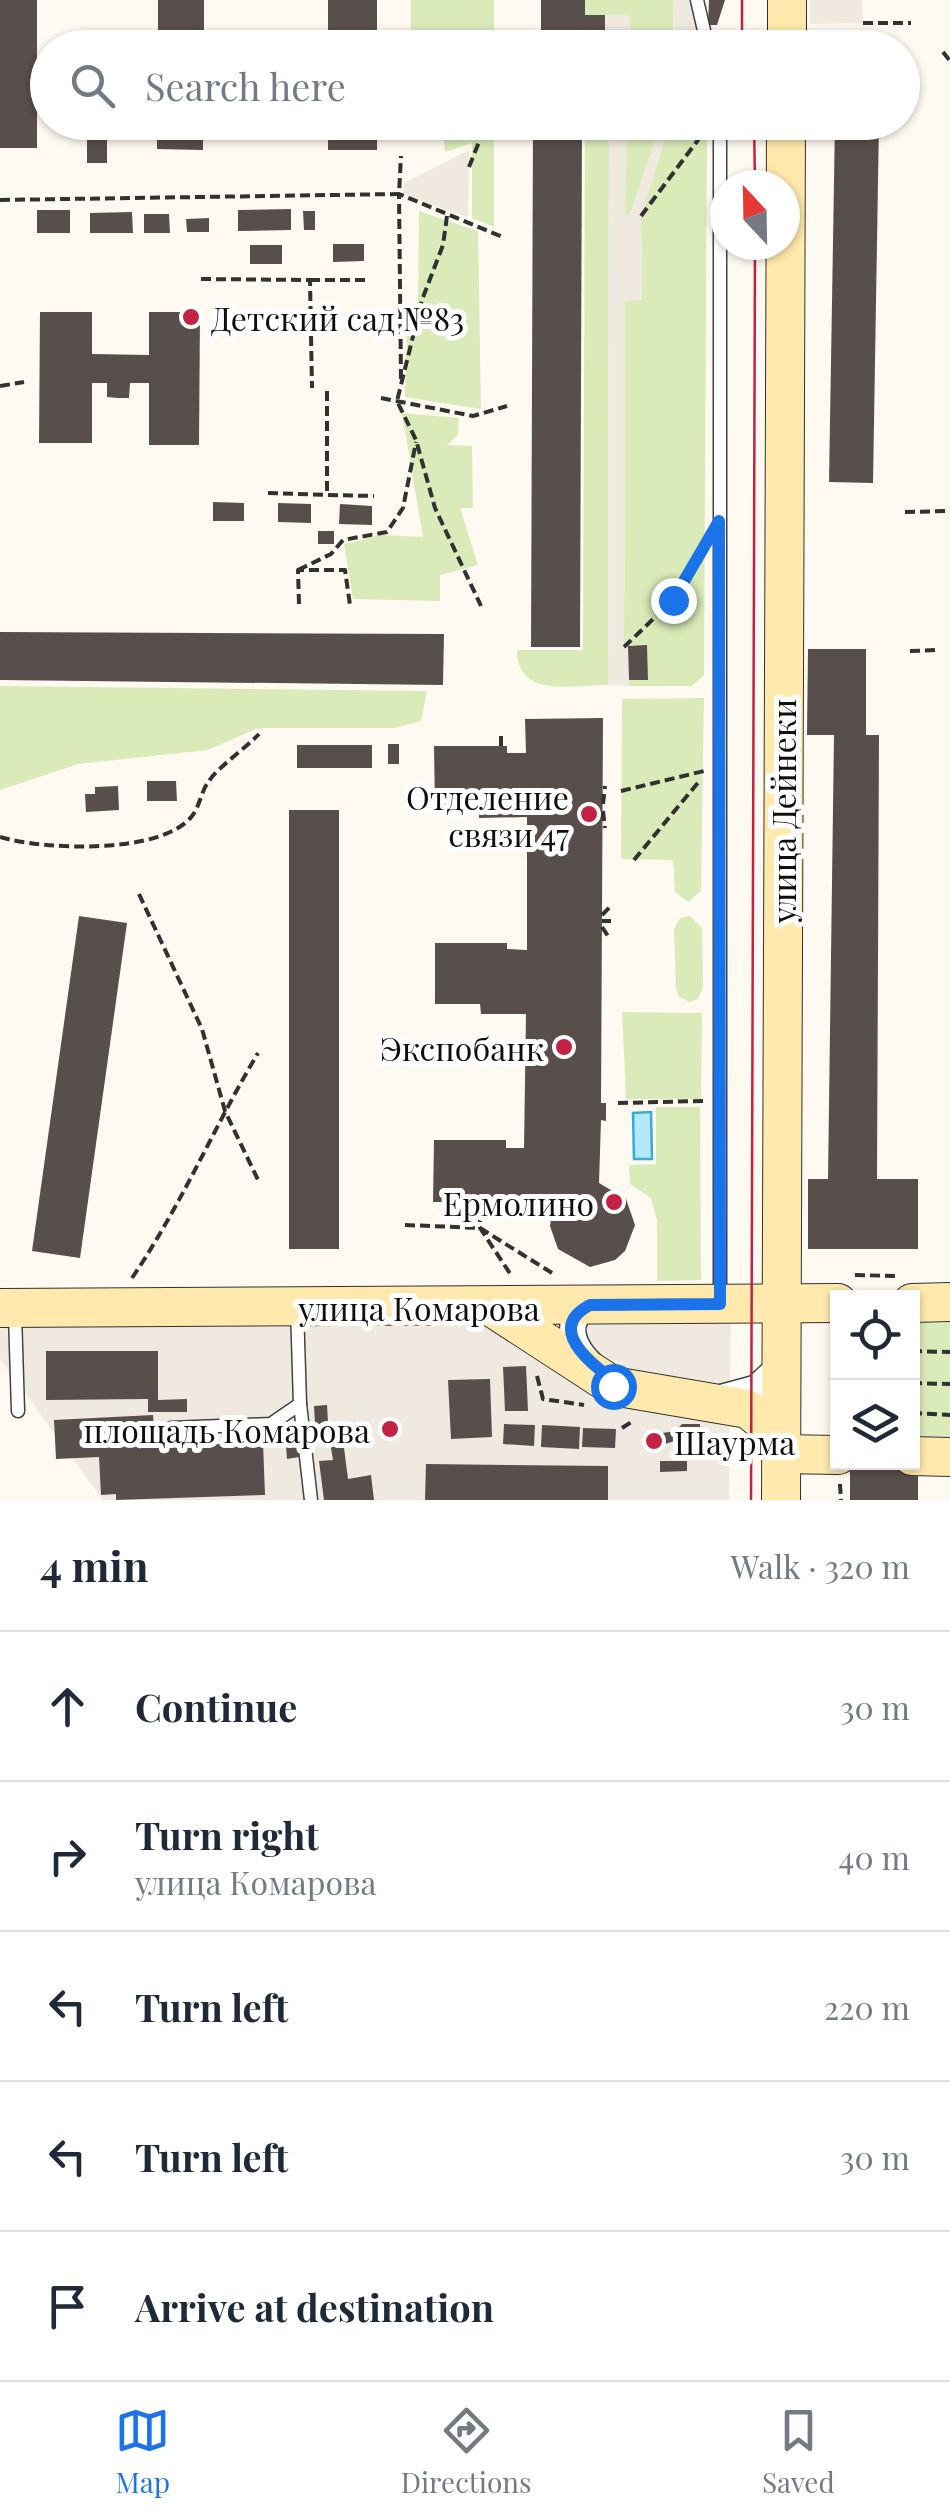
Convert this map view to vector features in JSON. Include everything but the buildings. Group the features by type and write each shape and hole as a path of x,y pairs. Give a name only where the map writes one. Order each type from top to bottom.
{"main road":[{"path":"787,0 787,30"},
{"name":"улица Дейнеки","path":"781,1500 786,140"},
{"path":"506,1298 607,1384 625,1406 679,1398 758,1415 781,1454 830,1458"},
{"name":"улица Комарова","path":"8,1308 297,1307 506,1298 590,1305 830,1302"},
{"path":"920,1302 950,1302"},
{"path":"920,1459 950,1457"}],"street":[{"path":"590,1305 572,1323 576,1346 625,1406"},
{"path":"679,1398 727,1398 746,1393 782,1364"}],"lane":[{"path":"697,0 704,30"},
{"path":"720,140 720,1304"},
{"path":"297,1307 300,1404 311,1500"},
{"path":"8,1308 18,1411"},
{"path":"171,1428 271,1424 300,1404"}],"path":[{"path":"863,24 910,23"},
{"path":"943,52 950,61"},
{"path":"469,167 479,140"},
{"path":"641,216 698,140"},
{"path":"400,156 401,386"},
{"path":"0,200 399,194 505,238"},
{"path":"447,216 443,245 422,300 396,402 416,440 436,508 481,606"},
{"path":"201,279 368,280"},
{"path":"310,280 312,388"},
{"path":"0,386 24,382"},
{"path":"326,496 327,391"},
{"path":"382,398 473,416 507,406"},
{"path":"298,570 332,554 343,540 386,532 403,508 416,440"},
{"path":"268,493 374,496"},
{"path":"906,512 950,511"},
{"path":"624,647 673,600 719,521"},
{"path":"298,570 300,604"},
{"path":"298,570 345,570 350,604"},
{"path":"910,651 938,650"},
{"path":"0,837 73,849 120,844 170,830 191,818 210,779 259,734"},
{"path":"501,735 501,746"},
{"path":"622,792 704,773 634,860"},
{"path":"604,828 605,786"},
{"path":"610,822 606,808 611,792"},
{"path":"140,894 202,1029 224,1111 259,1182"},
{"path":"602,921 610,906"},
{"path":"602,921 611,921"},
{"path":"602,921 610,939"},
{"path":"127,1286 192,1183 224,1111 258,1053"},
{"path":"618,1103 721,1101"},
{"path":"480,1212 480,1228 506,1298"},
{"path":"405,1226 480,1228 557,1276"},
{"path":"920,1352 950,1352 950,1360"},
{"path":"535,1368 543,1399 625,1406"},
{"path":"920,1383 950,1384"},
{"path":"920,1413 950,1415"}],"green space":[{"path":"411,0 494,0 494,30 411,30"},
{"path":"585,0 673,0 674,30 630,30 629,15 585,15"},
{"path":"444,140 494,140 494,227 472,218 472,143 445,152"},
{"path":"585,140 609,140 608,685 564,687 537,683 519,666 517,650 583,650"},
{"path":"626,140 655,140 630,215 624,215"},
{"path":"665,140 707,140 704,675 692,686 629,686 629,680 648,680 647,646 624,647 625,300 642,300 641,216"},
{"path":"419,211 478,231 481,409 405,397 408,306 418,303"},
{"path":"402,413 459,418 458,435 447,445 472,446 473,508 460,508 478,565 440,575 440,601 353,599 344,544 382,535 423,537"},
{"path":"0,686 427,691 421,721 395,728 258,728 208,750 78,764 0,790"},
{"path":"704,698 701,891 688,902 675,892 673,860 621,859 622,699"},
{"path":"690,916 702,928 703,988 698,999 690,1002 679,997 676,989 674,929 680,918"},
{"path":"622,1012 702,1013 701,1099 626,1099"},
{"path":"656,1107 700,1107 701,1280 657,1281 657,1220 651,1198 630,1184 629,1165 656,1164"},
{"path":"920,1311 950,1311 950,1449 920,1449"}],"shaded area":[{"path":"673,0 691,0 699,30 675,30"},
{"path":"810,0 862,0 863,23 810,24"},
{"path":"605,15 629,15 630,30 605,30"},
{"path":"609,140 627,140 625,215 630,215 655,140 665,140 641,216 642,300 625,301 624,646 628,646 629,686 608,685"},
{"path":"469,150 468,218 403,194 404,183"},
{"name":"площадь Комарова","path":"0,1293 731,1308 729,1500 103,1500 0,1359"}],"water":[{"path":"651,1112 652,1159 634,1159 633,1113"}],"tram line":[{"path":"742,0 742,30"},
{"path":"754,140 755,170"},
{"path":"751,1500 755,260"}],"place":[{"name":"Детский сад №83","path":"191,317"},
{"name":"Отделение связи 47","path":"589,814"},
{"name":"Экспобанк","path":"564,1047"},
{"name":"Ермолино","path":"614,1202"},
{"name":"площадь Комарова","path":"390,1429"},
{"name":"Шаурма","path":"654,1441"}],"route":[{"path":"613,1386 627,1390 589,1363 576,1346 572,1323 580,1311 590,1305 720,1304 719,521 673,600"}]}
